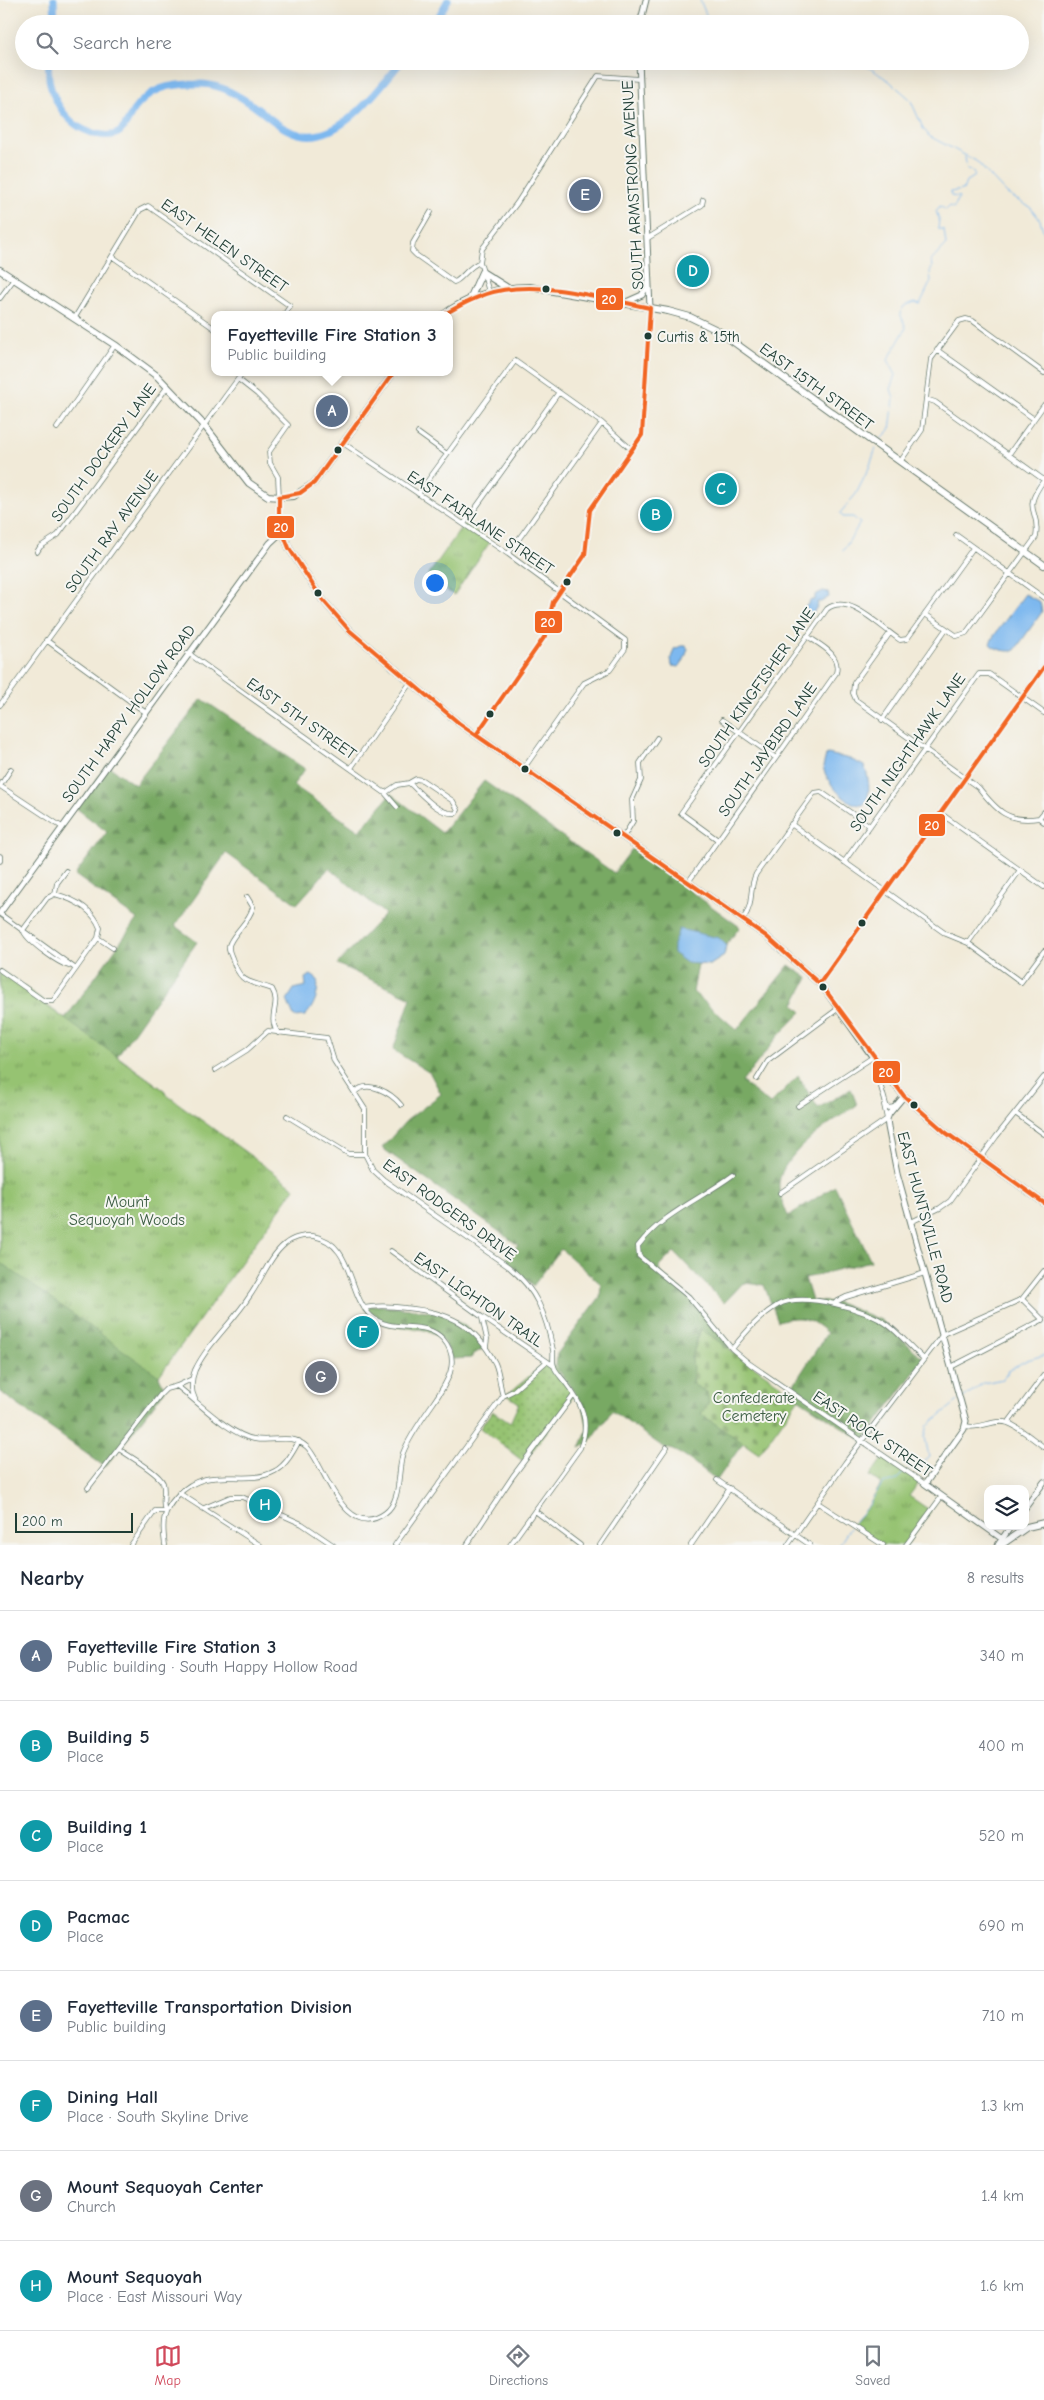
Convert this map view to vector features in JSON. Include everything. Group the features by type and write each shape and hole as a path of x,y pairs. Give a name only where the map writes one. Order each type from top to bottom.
{"main road":[{"path":"0,270 115,345 168,386 204,425 252,487 268,496 279,497 300,493 314,483 391,376"},
{"path":"470,299 482,272 507,288"},
{"name":"EAST 15TH STREET","path":"489,292 507,288 545,289 690,317 717,330 1044,565"},
{"path":"450,311 470,299 489,292"},
{"path":"279,497 278,512 282,532 289,548 330,610 348,630 410,684 476,736 689,881 743,920 820,982 873,1057 904,1096 933,1123 1044,1203"},
{"path":"1029,1526 1044,1523"},
{"path":"1001,1542 1019,1530"}],"street":[{"path":"642,15 646,0"},
{"name":"SOUTH ARMSTRONG AVENUE","path":"639,70 650,308"},
{"path":"489,292 480,262 485,244 517,202 598,76 639,79"},
{"path":"648,238 702,206 703,200"},
{"name":"EAST HELEN STREET","path":"113,257 140,210 144,207 151,208 290,306 287,311"},
{"path":"431,212 411,247 416,255 454,282 459,281 470,266 480,262"},
{"path":"74,318 113,257 211,327"},
{"path":"0,298 14,279"},
{"path":"624,303 642,295 649,281"},
{"path":"476,736 546,636 550,609 585,555 588,516 593,504 632,450 643,430 646,351 650,308"},
{"path":"900,462 922,430 930,363 953,326 959,321 966,319 973,322 1044,373"},
{"path":"57,428 115,345"},
{"path":"937,350 1034,419"},
{"path":"418,494 515,361 602,423 632,450"},
{"name":"SOUTH RAY AVENUE","path":"0,705 240,376"},
{"path":"238,379 252,389 288,425 269,452 270,463 278,477 279,497"},
{"name":"SOUTH DOCKERY LANE","path":"36,552 58,535 168,386"},
{"path":"464,524 559,392"},
{"path":"925,614 957,636 964,635 1036,537 1037,530 1031,504 1033,496 1044,480 935,402 926,400"},
{"path":"1009,454 1044,405"},
{"path":"508,554 602,423"},
{"path":"418,434 447,454"},
{"name":"EAST FAIRLANE STREET","path":"343,443 508,554 622,637 626,643 625,649 610,670 584,683 524,768"},
{"name":"SOUTH HAPPY HOLLOW ROAD","path":"0,914 188,653 270,542 282,532"},
{"path":"956,535 1044,598"},
{"path":"973,548 907,639 900,640 890,633 856,680 853,688 856,700 979,788 992,804 1010,818 1021,821 1039,818 1044,812"},
{"name":"SOUTH KINGFISHER LANE","path":"718,840 681,813 827,609 842,603 854,608 890,633"},
{"path":"882,720 946,629"},
{"name":"SOUTH JAYBIRD LANE","path":"689,881 837,670 837,664 833,655 807,636"},
{"path":"46,640 145,712"},
{"name":"EAST 5TH STREET","path":"188,653 385,793 397,807"},
{"path":"820,982 1044,667"},
{"name":"SOUTH NIGHTHAWK LANE","path":"844,862 979,674 989,674 1022,698"},
{"path":"351,768 410,684"},
{"path":"1022,698 1044,713"},
{"path":"722,720 776,758"},
{"path":"624,836 633,821 632,800 641,780 640,763 657,738"},
{"path":"11,769 0,786 62,827"},
{"path":"385,793 396,784 409,783 416,779 422,780 453,801 458,810 456,814 443,811 409,783"},
{"path":"743,920 752,904 752,881 811,796 818,792 826,795 870,826"},
{"path":"940,813 1044,887"},
{"path":"1039,818 1044,822"},
{"path":"791,824 946,934 968,943 1021,982 1044,951"},
{"path":"0,856 0,861"},
{"path":"968,943 1020,870"},
{"path":"55,894 57,883 66,871"},
{"path":"0,970 44,1001 50,1002 98,938 100,928 94,917 74,901 55,894 46,898 23,930"},
{"path":"215,1070 247,1050 268,1032 278,1032 272,1020 276,1004 272,989 248,983 240,977 229,950 230,942 251,915 253,907 247,896"},
{"path":"0,914 76,969"},
{"path":"98,938 113,948"},
{"path":"757,1079 768,1061 840,1008"},
{"name":"EAST RODGERS DRIVE","path":"278,1032 327,1038 334,1061 366,1109 365,1154 373,1170 384,1180 524,1280 545,1315 554,1366 582,1408 586,1433 580,1448 510,1545"},
{"path":"798,1106 873,1057"},
{"path":"911,1222 950,1201 980,1158 1044,1077"},
{"path":"355,1092 359,1088 372,1087 394,1097 400,1105"},
{"path":"780,1194 887,1119 881,1087"},
{"name":"EAST HUNTSVILLE ROAD","path":"904,1096 887,1119 897,1173 943,1334 966,1426"},
{"path":"884,1105 887,1108 895,1107"},
{"path":"1015,1113 1044,1134"},
{"path":"287,1116 348,1154 365,1154"},
{"name":"EAST ROCK STREET","path":"733,1175 711,1191 676,1210 659,1223 638,1246 642,1261 659,1271 689,1297 732,1349 771,1380 984,1525"},
{"path":"177,1386 205,1409 248,1438 262,1440 286,1437 299,1441 309,1449 328,1485 338,1499 358,1516 374,1518 386,1513 394,1503 401,1459 408,1442 446,1384 452,1362 451,1354 443,1340 437,1334 425,1328 386,1324 372,1316 364,1308 347,1264 328,1242 313,1236 304,1236 285,1244 276,1254 249,1297 200,1362 192,1378 194,1399"},
{"name":"EAST LIGHTON TRAIL","path":"391,1251 554,1366"},
{"path":"788,1545 943,1334 1022,1299 1044,1271"},
{"path":"836,1302 846,1297 925,1274"},
{"path":"952,1367 1043,1321 1022,1299"},
{"path":"732,1349 751,1325 779,1304 788,1300 836,1302 888,1324 924,1359"},
{"path":"364,1308 381,1305 417,1308 444,1314 474,1333 486,1347 499,1372 503,1396"},
{"path":"482,1317 487,1338 486,1347"},
{"path":"395,1545 503,1396 513,1391 546,1362"},
{"path":"1008,1422 1044,1375"},
{"path":"88,1488 160,1395 166,1389 177,1386 192,1378"},
{"path":"467,1545 514,1476 574,1396"},
{"path":"925,1484 966,1426 977,1428 998,1422 1008,1422 1044,1447"},
{"path":"165,1545 163,1530 165,1511 179,1493 192,1484 206,1479 262,1475 274,1471 290,1457 299,1441"},
{"path":"600,1545 667,1447"},
{"path":"119,1449 160,1478 163,1484 162,1505 165,1511"},
{"path":"933,1472 930,1483 935,1491"},
{"path":"717,1480 810,1545"},
{"path":"1029,1503 1044,1482"},
{"path":"691,1545 730,1488"},
{"path":"179,1493 260,1545"},
{"path":"906,1545 942,1496"},
{"path":"204,1508 230,1497 242,1498 302,1524 333,1545"},
{"path":"818,1504 883,1545"},
{"path":"131,1545 155,1511 165,1511"},
{"path":"535,1511 580,1545"},
{"path":"991,1530 1001,1542 1008,1530"},
{"name":"EAST ROCK STREET","path":"991,1530 1001,1542 1012,1545"}],"green space":[{"path":"464,524 490,542 454,595 427,577"},
{"path":"202,699 305,769 293,785 359,831 391,794 442,833 484,781 614,873 632,849 740,927 726,945 724,956 710,965 698,964 693,992 737,1030 789,965 808,978 794,1004 802,1012 779,1035 742,1082 770,1104 798,1076 818,1108 851,1089 857,1105 810,1138 789,1160 782,1172 779,1191 788,1216 835,1186 871,1261 805,1278 812,1301 836,1302 881,1320 924,1359 863,1441 789,1392 827,1333 804,1319 793,1318 778,1321 764,1285 743,1283 724,1303 674,1252 659,1267 659,1271 689,1297 732,1349 700,1329 692,1357 694,1385 707,1392 709,1402 701,1414 743,1443 717,1480 683,1456 670,1449 666,1449 612,1411 589,1443 580,1448 588,1429 583,1405 556,1366 557,1354 600,1297 601,1284 561,1249 533,1286 505,1260 518,1245 382,1148 406,1121 441,1094 430,1073 393,1050 411,998 337,964 385,914 329,868 297,904 226,853 175,926 197,942 117,1056 165,1091 158,1374 165,1390 105,1467 0,1392 0,970 65,1019 137,919 75,875 107,832 76,808 107,765 135,785"},
{"name":"Mount Sequoyah Woods","path":"0,970 295,1188 159,1376 0,1262"},
{"path":"375,1305 437,1312 464,1325 486,1347 471,1358 452,1359 446,1345 438,1336 429,1331 386,1325 375,1319 364,1308"},
{"name":"Confederate Cemetery","path":"701,1329 799,1398 759,1454 701,1414 709,1402 707,1392 694,1385 692,1357"},
{"path":"546,1362 554,1366 574,1395 524,1462 480,1428 492,1411 510,1423 519,1403 507,1395"},
{"path":"884,1456 920,1481 909,1496 931,1511 906,1545 883,1545 852,1525 869,1505 881,1484 870,1476"}],"water":[{"path":"823,591 828,592 829,597 821,602 817,602 818,605 811,616 804,609 811,600 815,600 815,595"},
{"path":"1025,594 1040,602 1042,612 1015,650 1006,651 992,646 990,644 993,637"},
{"path":"686,646 688,649 684,660 679,667 672,666 671,658 674,649"},
{"path":"826,755 850,759 864,766 869,792 863,805 850,802 833,786 823,767"},
{"path":"679,929 719,938 726,945 724,956 710,965 687,963 673,953 673,945"},
{"path":"311,975 317,979 316,999 305,1016 294,1017 287,1000 294,989 306,986 305,978"}],"waterway":[{"path":"54,0 55,15"},
{"path":"439,15 448,0"},
{"path":"700,0 706,15"},
{"path":"49,70 50,84 54,96 66,116 85,130 107,136 120,131 139,103 153,92 168,86 196,84 223,88 236,94 292,132 314,135 329,131 344,123 370,99 394,70"},
{"path":"873,70 910,99 923,128 929,136 976,161 1007,194 1031,208 1040,220 1044,233"},
{"path":"881,439 890,430 894,398 891,389 896,375 888,360 906,328 900,313 904,306 915,302 920,304 931,281 931,261 946,245 944,230 938,229 939,219 936,211 940,206 946,210 950,206 954,208 959,197 951,196 950,192 963,190 966,182 975,176 973,171 967,170 965,157"},
{"path":"843,551 860,523 853,517 843,517 840,513 856,494 869,468 876,448"},
{"path":"963,1398 983,1383 1003,1379 1010,1369 1027,1360 1044,1355"},
{"path":"909,1469 921,1464 929,1457 925,1437 928,1425 958,1401"},
{"path":"853,1523 869,1505 882,1484 895,1481 904,1472"},
{"path":"839,1545 850,1528"}],"transit line":[{"name":"20","path":"450,311 473,299 493,292 532,288 592,295 650,308 642,435 590,510 585,555 553,602 545,636 476,735"},
{"name":"20","path":"391,376 314,483 300,493 279,497 279,523 289,548 322,599 349,630 460,724 766,936 823,987 904,1096 945,1132 1044,1203"},
{"name":"20","path":"820,983 1044,667"}],"place":[{"name":"Fayetteville Transportation Division","path":"585,195"},
{"name":"Pacmac","path":"693,271"},
{"name":"Curtis & 15th","path":"648,336"},
{"name":"Fayetteville Fire Station 3","path":"332,411"},
{"name":"Building 1","path":"721,489"},
{"name":"Building 5","path":"656,515"},
{"name":"Dining Hall","path":"363,1332"},
{"name":"Mount Sequoyah Center","path":"321,1377"},
{"name":"Mount Sequoyah","path":"265,1505"}]}
